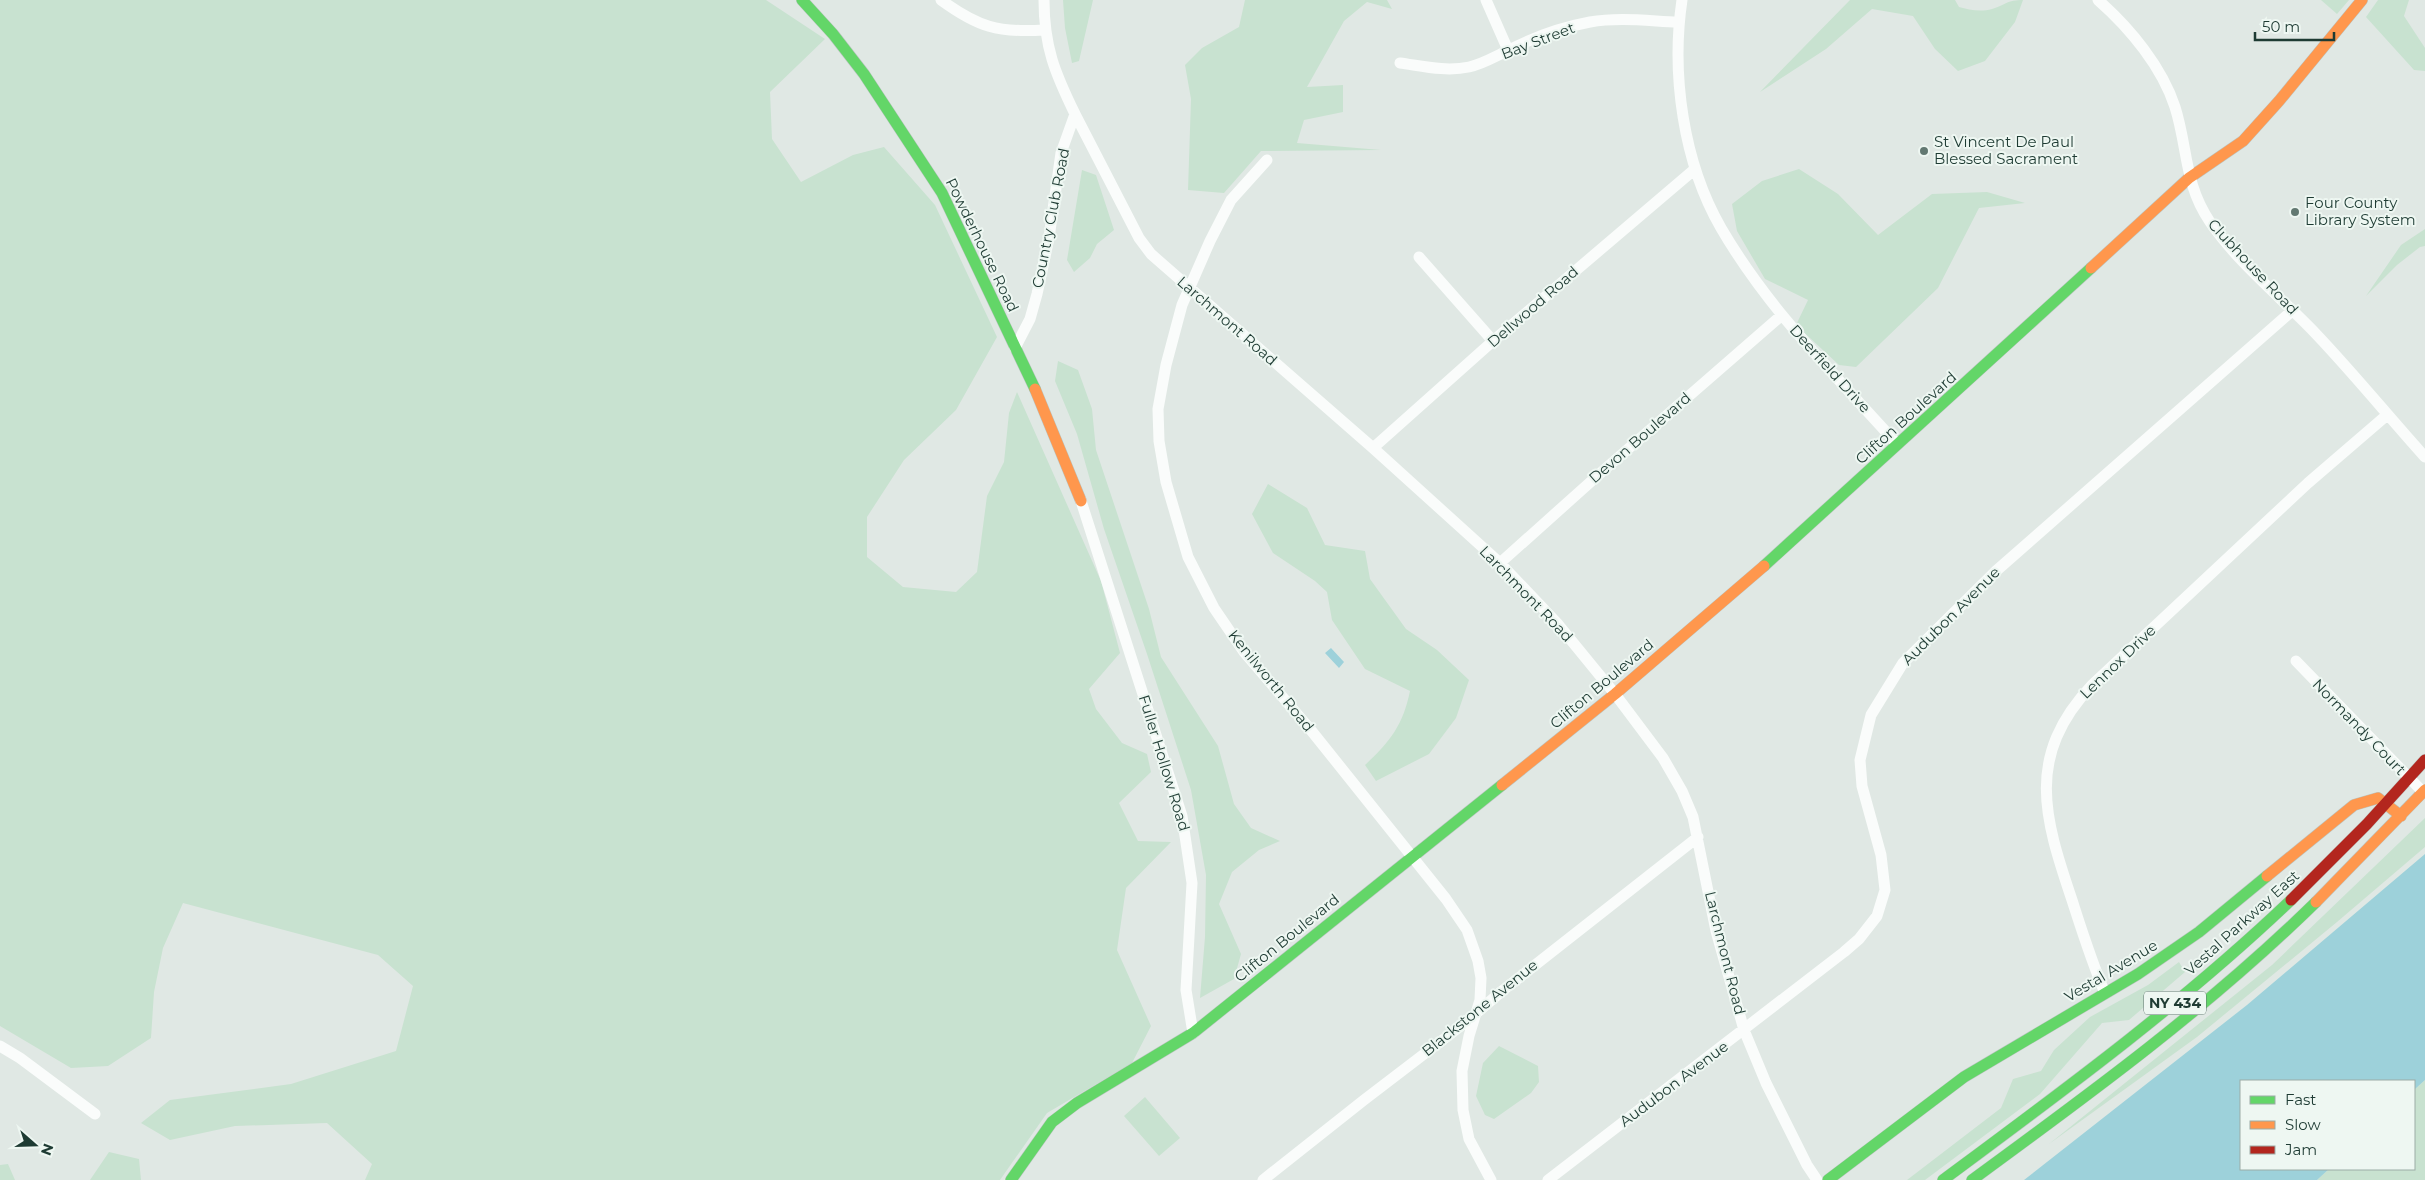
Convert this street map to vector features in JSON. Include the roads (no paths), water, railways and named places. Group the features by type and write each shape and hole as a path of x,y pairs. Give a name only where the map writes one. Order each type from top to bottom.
{"street":[{"name":"Powderhouse Road","path":"802,0 853,58 929,172 959,226 1016,348 1081,501"},
{"path":"941,0 977,22 996,29 1014,32 1044,30"},
{"path":"1044,0 1044,30 1051,57 1075,114"},
{"path":"1486,0 1508,50"},
{"name":"Deerfield Drive","path":"1682,0 1678,22 1678,82 1685,126 1695,168 1720,226 1747,270 1782,315 1898,444"},
{"name":"Clubhouse Road","path":"2098,0 2135,39 2167,87 2176,108 2189,178 2197,201 2210,222 2225,241 2293,310 2425,457"},
{"name":"Clifton Boulevard","path":"1011,1180 1052,1122 1078,1103 1193,1033 1615,694 1809,527 1898,444 1948,402 2189,178 2243,141 2279,101 2362,0"},
{"name":"Bay Street","path":"1400,63 1442,68 1467,68 1487,62 1508,50 1570,27 1591,22 1612,20 1678,22"},
{"name":"Country Club Road","path":"1016,348 1030,318 1037,294 1049,238 1061,153 1075,114"},
{"name":"Larchmont Road","path":"1075,114 1139,238 1151,254 1373,448 1500,564 1557,623 1615,694 1675,777 1693,817 1716,931 1744,1030 1766,1083 1807,1165 1817,1180"},
{"name":"Kenilworth Road","path":"1267,160 1231,200 1182,305 1166,365 1158,409 1159,441 1166,482 1188,557 1214,608 1244,652 1310,729 1446,899 1473,942 1480,978 1480,1000 1462,1071 1463,1110 1469,1139 1491,1180"},
{"name":"Dellwood Road","path":"1373,448 1493,341 1695,168"},
{"path":"1418,257 1493,341"},
{"name":"Audubon Avenue","path":"1548,1180 1859,939 1873,921 1882,904 1885,876 1862,786 1860,760 1871,715 1902,663 1996,570 2293,310"},
{"name":"Devon Boulevard","path":"1500,564 1604,469 1782,315"},
{"name":"Lennox Drive","path":"2105,993 2059,862 2049,824 2046,807 2048,767 2058,733 2076,704 2092,685 2308,483 2387,414"},
{"name":"Fuller Hollow Road","path":"1081,501 1183,825 1192,882 1186,990 1193,1033"},
{"name":"Normandy Court","path":"2296,661 2409,778 2424,791"},
{"name":"Vestal Parkway East","path":"1943,1180 2056,1096 2177,1002 2286,904 2387,803 2425,760"},
{"name":"NY 434","path":"1972,1180 2185,1020 2227,984 2313,905 2424,791"},
{"name":"Vestal Avenue","path":"1828,1180 1964,1077 2138,974 2199,932 2282,866 2346,810 2373,798 2387,803"},
{"path":"2387,803 2401,816"},
{"name":"Blackstone Avenue","path":"1263,1180 1698,837"},
{"path":"0,1046 20,1058 95,1114"}],"water":[{"path":"1331,648 1344,662 1339,668 1325,653"},
{"path":"2425,854 2425,1080 2415,1089 2415,1080 2240,1080 2240,1170 2328,1170 2317,1180 2024,1180 2247,1005"}],"place":[{"name":"St Vincent De Paul Blessed Sacrament","path":"1924,151"},
{"name":"Four County Library System","path":"2295,212"}]}
